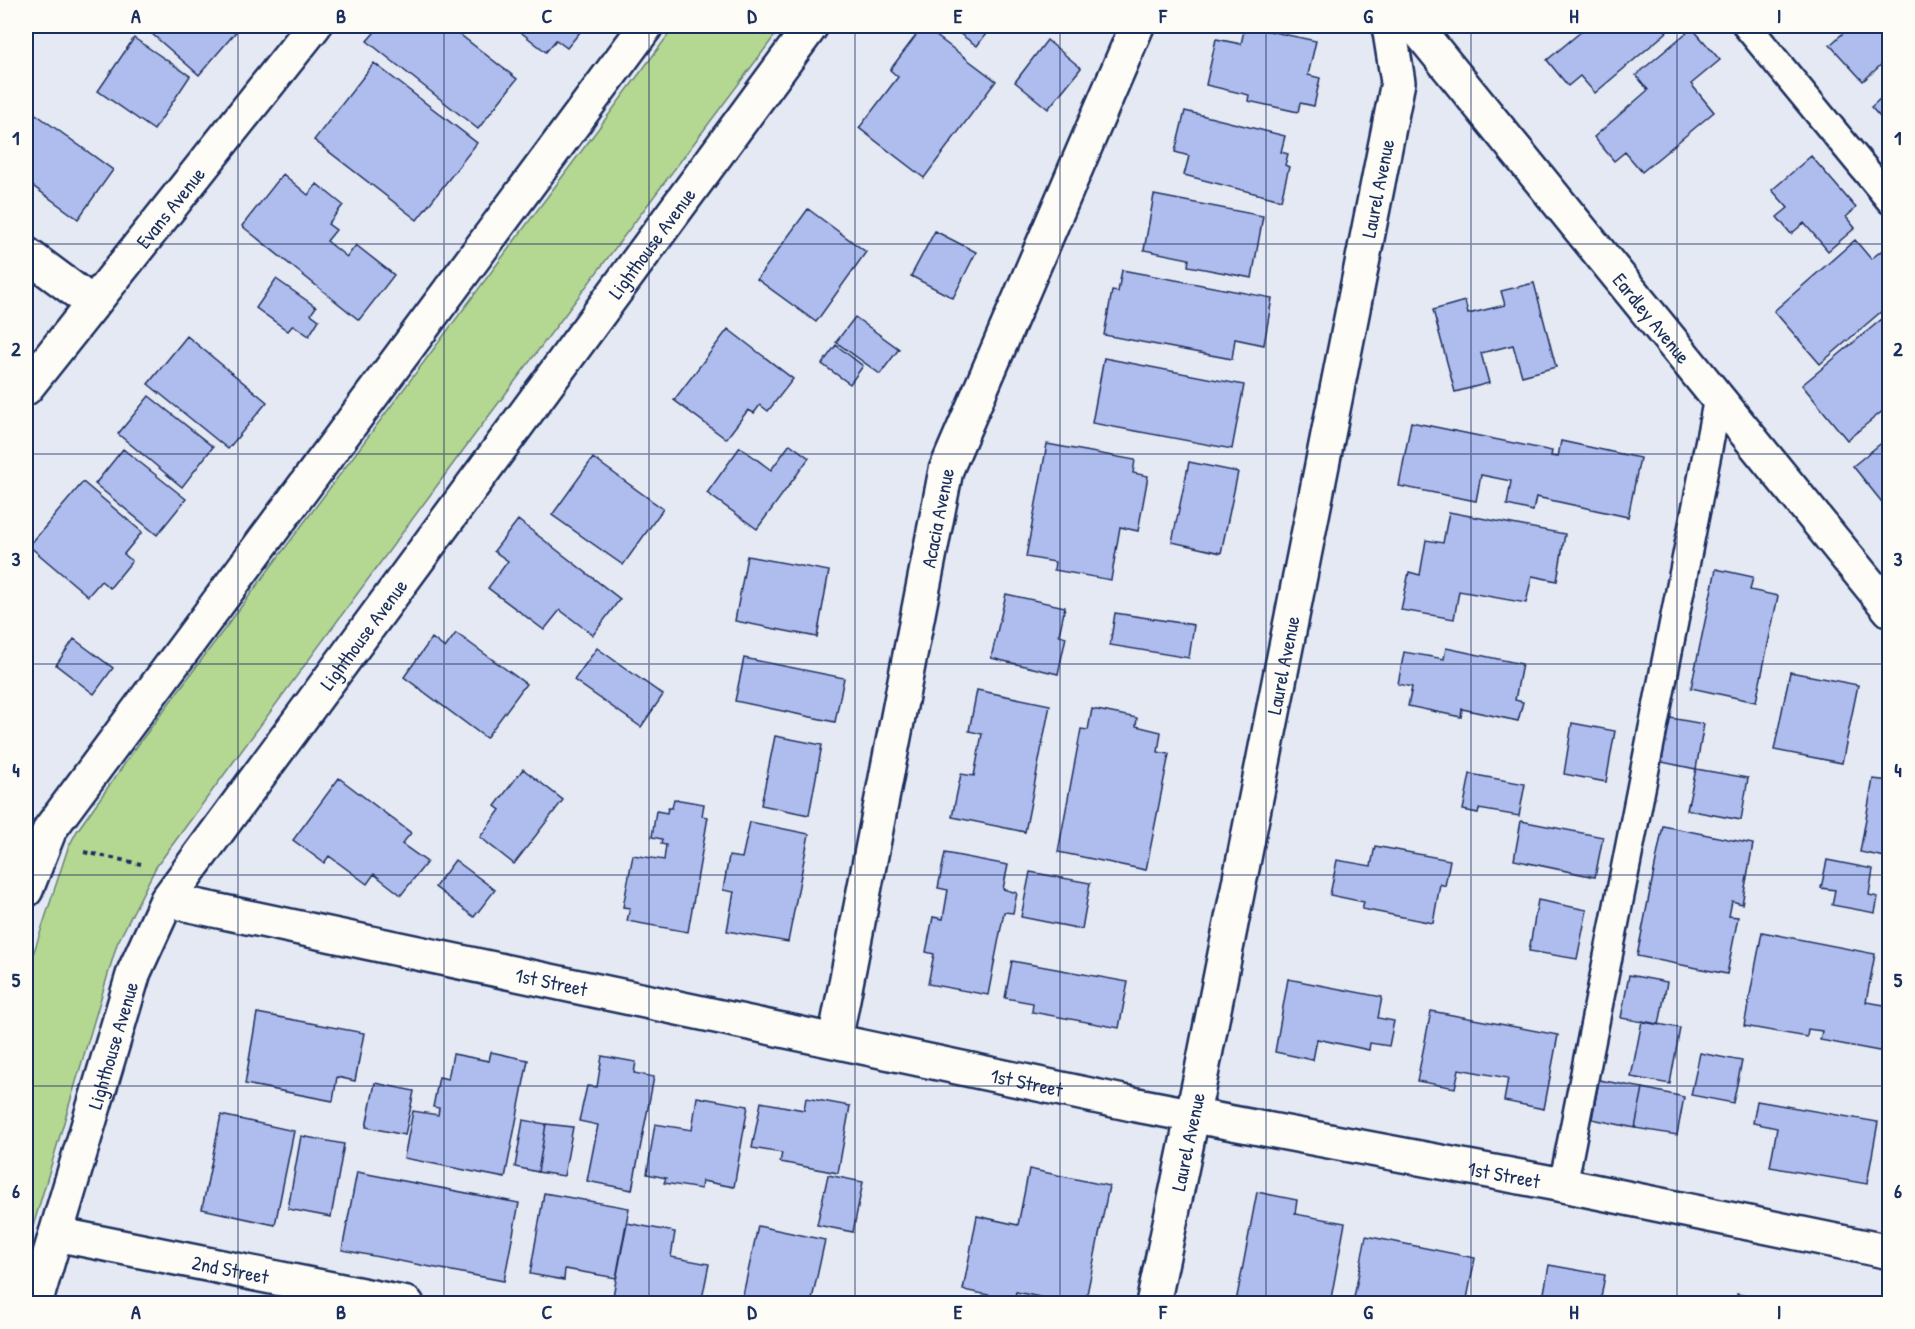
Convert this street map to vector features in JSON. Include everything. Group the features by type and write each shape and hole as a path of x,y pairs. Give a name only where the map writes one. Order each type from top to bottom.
{"street":[{"name":"Evans Avenue","path":"26,388 314,26"},
{"path":"27,882 51,829 646,26"},
{"name":"Lighthouse Avenue","path":"35,1304 134,972 167,900 811,26"},
{"name":"Acacia Avenue","path":"835,1040 946,470 1137,26"},
{"name":"Laurel Avenue","path":"1153,1304 1398,82 1389,26"},
{"name":"Eardley Avenue","path":"1415,26 1890,610"},
{"path":"26,254 92,303"},
{"name":"1st Street","path":"167,900 1192,1115 1563,1185 1890,1252"},
{"name":"2nd Street","path":"56,1234 407,1304"}],"lane":[{"path":"1746,26 1890,200"},
{"path":"1563,1185 1718,398"}],"path":[{"path":"79,851 145,865"}],"green space":[{"path":"675,26 782,26 464,449 156,867 117,944 26,1250 26,976 68,848 77,831 140,742"}],"building":[{"path":"143,26 241,26 199,75"},
{"path":"380,26 387,26 393,31 397,26 449,26 517,79 478,129 367,41"},
{"path":"513,26 585,26 567,48 556,40 546,52"},
{"path":"923,26 996,81 924,178 859,128 898,77 890,70"},
{"path":"949,26 992,26 977,46"},
{"path":"1245,26 1316,41 1308,75 1320,78 1314,106 1300,103 1298,112 1248,101 1249,95 1206,85 1216,39 1241,44"},
{"path":"1588,26 1661,26 1667,32 1595,93 1580,76 1568,86 1547,60"},
{"path":"1851,26 1890,26 1890,57 1863,81 1830,45"},
{"path":"1692,28 1720,60 1691,84 1714,112 1642,172 1625,152 1614,161 1594,137 1648,90 1636,75"},
{"path":"134,38 190,76 154,130 98,91"},
{"path":"1047,40 1081,68 1048,109 1015,82"},
{"path":"374,63 477,143 417,220 314,140"},
{"path":"1890,90 1890,128 1871,107"},
{"path":"26,107 113,170 78,219 26,181"},
{"path":"1185,111 1285,136 1281,152 1288,154 1285,165 1289,167 1281,200 1184,175 1189,156 1175,152"},
{"path":"1811,156 1856,208 1846,217 1855,228 1828,251 1804,223 1791,234 1777,217 1788,208 1772,190"},
{"path":"283,174 308,195 317,184 343,205 328,224 336,230 327,241 347,257 356,245 394,275 359,320 242,226"},
{"path":"1154,195 1263,216 1252,278 1188,266 1189,259 1144,250"},
{"path":"808,209 866,252 816,322 757,279"},
{"path":"935,231 976,252 953,298 911,276"},
{"path":"1855,240 1871,259 1890,244 1890,304 1820,364 1774,311"},
{"path":"1122,270 1272,298 1264,345 1235,339 1232,359 1104,335 1112,291 1118,292"},
{"path":"276,279 316,307 311,314 319,320 309,336 293,325 288,331 256,308"},
{"path":"1534,283 1556,367 1522,376 1513,345 1481,353 1489,383 1455,392 1433,310 1465,301 1468,314 1505,305 1501,291"},
{"path":"855,317 899,349 880,374 836,342"},
{"path":"1882,319 1890,328 1890,405 1847,440 1802,385"},
{"path":"728,329 793,379 768,411 760,405 754,413 748,410 726,439 674,400"},
{"path":"187,336 267,402 228,449 148,384"},
{"path":"836,345 863,366 850,384 822,364"},
{"path":"1104,358 1244,385 1232,449 1092,423"},
{"path":"149,396 213,447 182,487 118,434"},
{"path":"1411,422 1552,451 1551,456 1558,457 1561,441 1640,458 1628,517 1536,497 1533,511 1507,505 1511,481 1481,475 1476,501 1399,486"},
{"path":"1890,436 1890,510 1889,511 1853,466"},
{"path":"790,444 809,458 757,529 707,493 740,447 771,470"},
{"path":"1047,444 1135,460 1133,473 1148,476 1138,531 1120,527 1111,580 1054,570 1055,562 1026,557"},
{"path":"123,449 186,499 157,535 95,484"},
{"path":"593,458 663,509 623,565 552,515"},
{"path":"1189,462 1238,472 1221,553 1172,542"},
{"path":"83,482 142,532 124,554 132,561 110,588 101,581 88,596 29,546"},
{"path":"1449,512 1565,534 1557,581 1532,576 1526,603 1459,591 1454,619 1401,610 1409,572 1420,575 1426,540 1443,543"},
{"path":"518,520 620,599 593,635 560,610 544,630 488,588 508,561 494,551"},
{"path":"747,556 829,571 817,637 735,621"},
{"path":"1716,569 1753,577 1750,590 1778,596 1756,702 1691,688"},
{"path":"1006,594 1065,607 1059,635 1066,637 1058,674 991,658"},
{"path":"1115,613 1194,625 1189,658 1110,645"},
{"path":"456,633 526,684 486,738 404,677 432,638 445,648"},
{"path":"74,639 113,668 94,694 56,665"},
{"path":"597,648 663,695 641,727 574,680"},
{"path":"1446,648 1522,664 1515,700 1523,702 1518,721 1462,709 1461,717 1408,706 1412,687 1398,684 1404,652 1444,659"},
{"path":"744,658 844,678 835,722 735,701"},
{"path":"1790,672 1858,685 1842,763 1774,750"},
{"path":"977,690 1050,705 1025,832 952,817 961,774 974,776 982,734 969,731"},
{"path":"1092,709 1137,718 1136,726 1161,732 1158,752 1169,754 1146,870 1058,852 1081,729 1088,730"},
{"path":"1665,717 1704,724 1696,769 1657,761"},
{"path":"1572,723 1615,731 1606,782 1564,774"},
{"path":"775,736 822,745 809,815 761,805"},
{"path":"523,769 563,800 514,864 480,837 500,810 495,806"},
{"path":"1696,769 1748,778 1741,820 1687,810"},
{"path":"1470,774 1525,784 1519,816 1479,809 1478,813 1463,810"},
{"path":"339,778 411,833 402,844 427,862 401,895 374,874 367,884 329,856 324,863 293,840"},
{"path":"1873,779 1890,781 1890,858 1860,852"},
{"path":"674,799 704,804 702,816 708,817 688,932 627,921 630,908 623,907 633,855 664,860 666,845 661,844 662,839 652,837 656,811 667,813 668,808 672,808"},
{"path":"1521,821 1603,837 1595,877 1514,860"},
{"path":"750,822 809,834 788,942 727,931 734,892 723,890 729,856 742,858"},
{"path":"1663,826 1753,844 1742,904 1732,901 1729,916 1738,917 1727,974 1637,956"},
{"path":"1375,846 1450,860 1445,886 1440,884 1433,923 1362,909 1364,902 1330,895 1337,860 1371,866"},
{"path":"945,853 1008,865 1003,889 1017,893 1013,913 1004,912 988,995 928,984 934,954 926,952 933,917 943,919 948,890 938,888"},
{"path":"455,860 495,890 474,917 435,887"},
{"path":"1827,860 1873,869 1869,895 1878,897 1875,913 1832,905 1835,890 1821,888"},
{"path":"1030,872 1090,883 1082,929 1021,917"},
{"path":"1538,900 1587,910 1577,959 1529,951"},
{"path":"1762,932 1875,954 1866,1002 1890,1006 1890,1053 1820,1040 1822,1031 1808,1029 1807,1037 1744,1026"},
{"path":"1012,961 1128,982 1119,1028 1032,1012 1033,1003 1005,998"},
{"path":"1629,975 1667,982 1659,1025 1621,1018"},
{"path":"1288,979 1382,997 1378,1018 1394,1021 1389,1046 1370,1043 1369,1050 1317,1039 1313,1060 1275,1052"},
{"path":"1431,1011 1558,1035 1544,1109 1504,1101 1508,1078 1459,1069 1455,1088 1417,1081"},
{"path":"257,1013 364,1033 355,1081 337,1077 333,1101 245,1084"},
{"path":"1642,1021 1680,1028 1670,1084 1631,1077"},
{"path":"491,1052 528,1060 505,1178 404,1158 413,1111 438,1115 439,1108 433,1107 439,1077 448,1079 453,1054 489,1061"},
{"path":"1700,1053 1742,1061 1733,1103 1691,1095"},
{"path":"602,1056 636,1062 634,1073 654,1077 632,1190 587,1181 598,1125 579,1121 587,1086 597,1087"},
{"path":"1599,1080 1643,1088 1635,1128 1592,1119"},
{"path":"375,1083 414,1091 405,1135 366,1127"},
{"path":"1643,1088 1684,1097 1677,1135 1635,1128"},
{"path":"697,1097 748,1106 734,1187 702,1181 701,1189 664,1183 666,1178 647,1174 655,1124 692,1130"},
{"path":"806,1098 850,1106 838,1173 780,1162 782,1153 752,1148 761,1102 804,1110"},
{"path":"1757,1101 1878,1122 1867,1184 1770,1167 1777,1128 1753,1123"},
{"path":"221,1115 294,1131 275,1225 202,1209"},
{"path":"523,1120 546,1124 538,1172 515,1167"},
{"path":"546,1124 573,1127 564,1176 538,1172"},
{"path":"301,1136 344,1144 331,1217 288,1209"},
{"path":"1029,1169 1109,1186 1085,1304 1072,1304 1016,1292 1014,1300 963,1290 977,1216 1018,1225"},
{"path":"357,1172 519,1203 504,1281 342,1250"},
{"path":"828,1175 863,1182 853,1232 817,1225"},
{"path":"1257,1192 1297,1200 1295,1214 1345,1223 1330,1304 1245,1304 1236,1302"},
{"path":"544,1193 629,1208 616,1278 565,1269 564,1280 530,1274"},
{"path":"627,1223 675,1232 671,1257 709,1264 701,1304 658,1304 613,1296"},
{"path":"758,1226 825,1240 811,1304 741,1304"},
{"path":"1366,1236 1475,1258 1466,1304 1353,1303"},
{"path":"1549,1265 1605,1275 1600,1304 1542,1304"},
{"path":"1737,1294 1786,1304 1736,1304"},
{"path":"1706,1298 1731,1303 1731,1304 1705,1304"}]}
